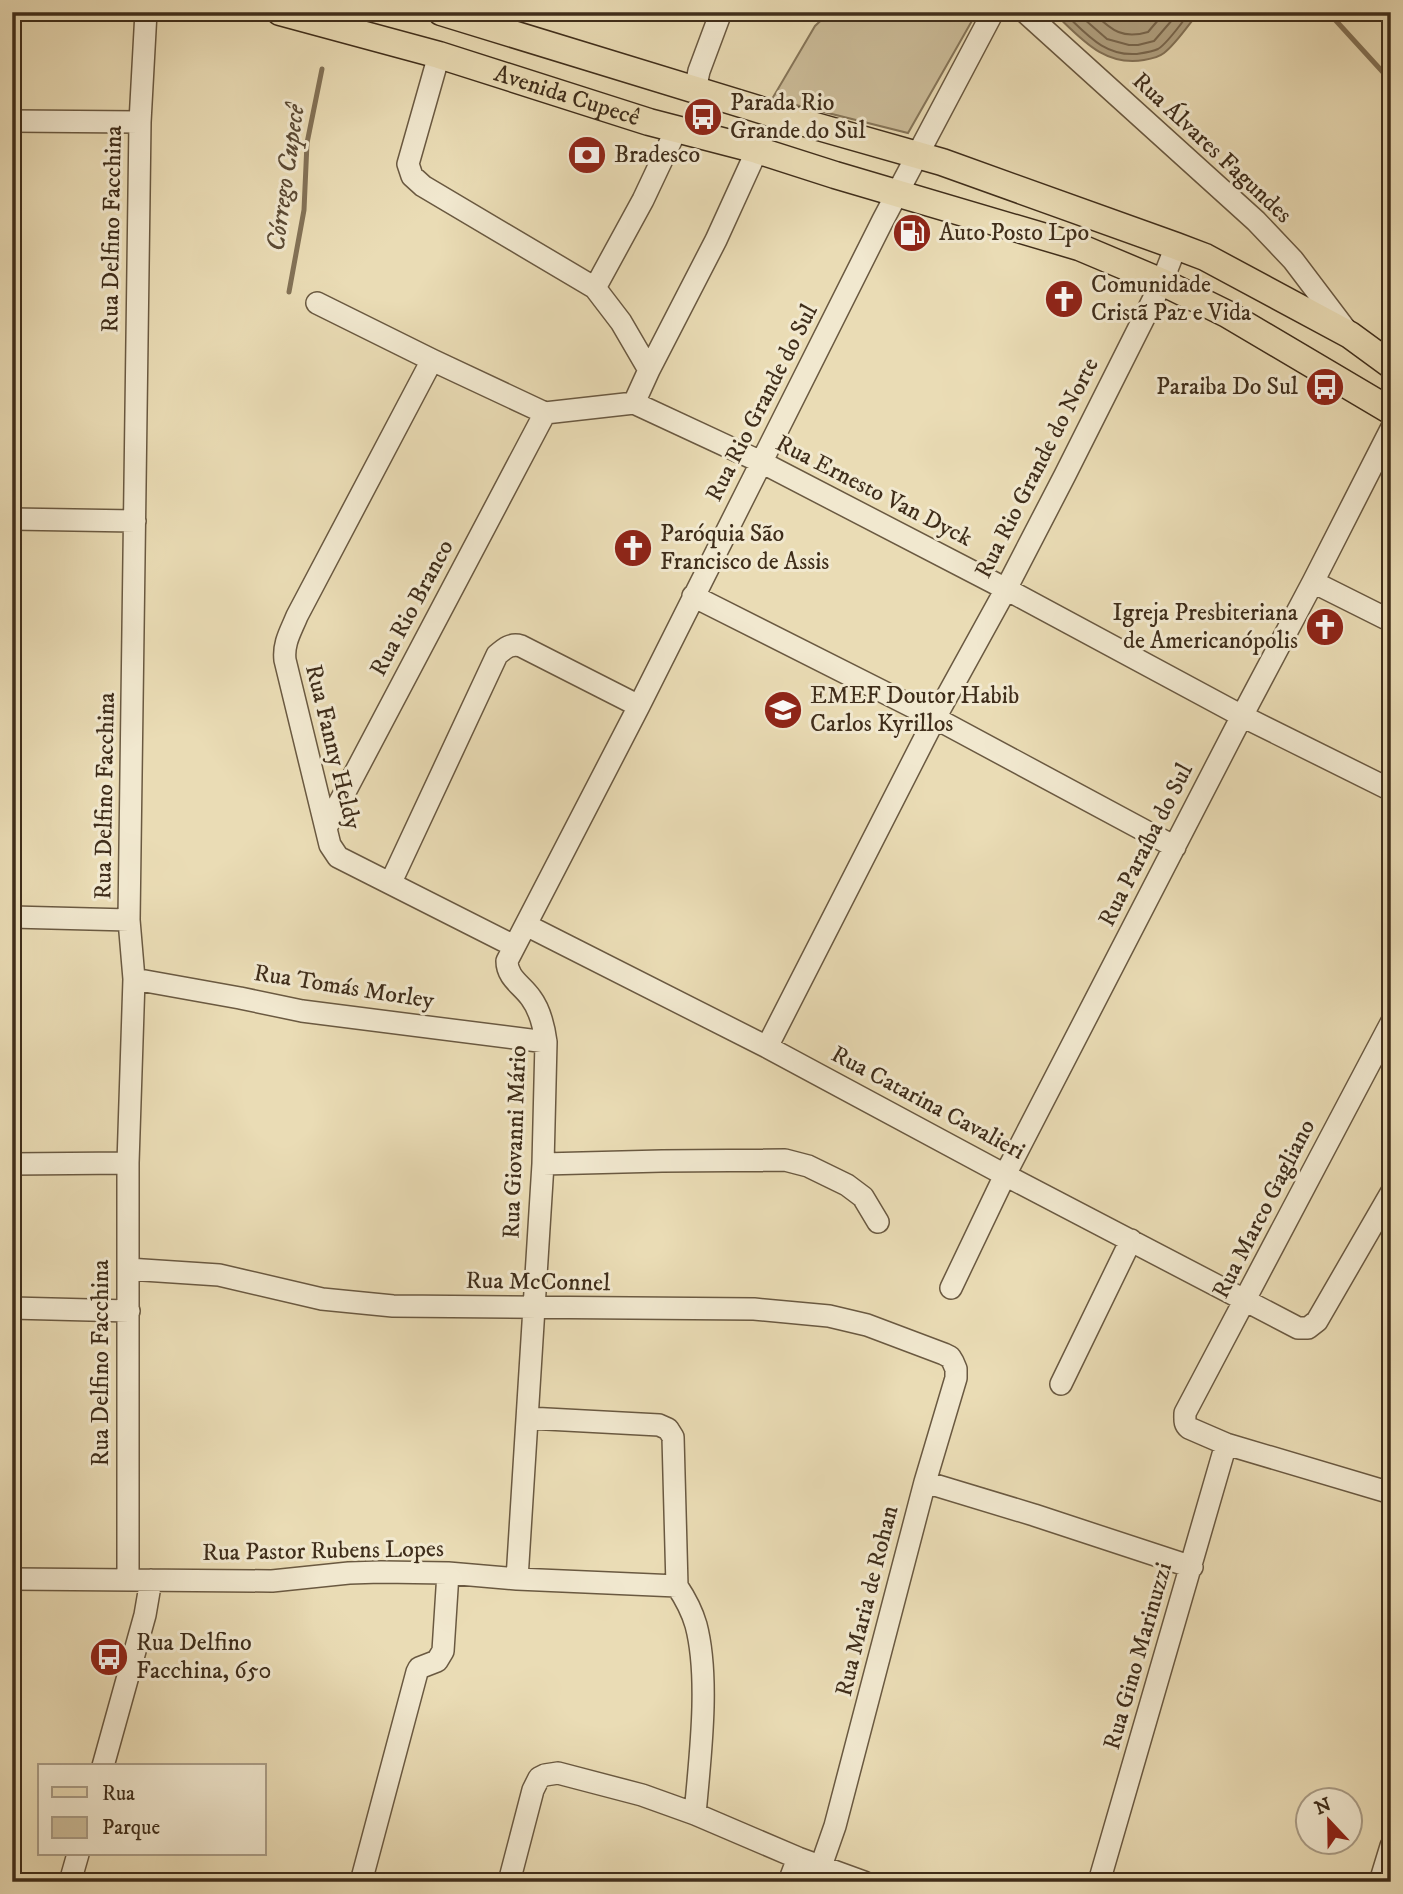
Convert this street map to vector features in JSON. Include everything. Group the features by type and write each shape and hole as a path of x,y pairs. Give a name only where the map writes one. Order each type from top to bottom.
{"main road":[{"name":"Avenida Cupecê","path":"280,12 439,55 649,122 757,150 1079,247 1162,282 1227,314 1391,411"},
{"name":"Avenida Cupecê","path":"441,12 917,155 1176,246 1205,257 1350,335 1391,365"}],"street":[{"name":"Rua Delfino Facchina","path":"128,1580 128,1163 134,979 129,920 140,122 146,12"},
{"path":"695,90 699,71 721,12"},
{"name":"Rua Rio Grande do Sul","path":"507,970 506,961 639,705 917,155 993,12"},
{"name":"Rua Álvares Fagundes","path":"1025,12 1256,222 1293,260 1350,335"},
{"path":"439,55 408,164 412,176 423,186 595,288 621,323 649,370"},
{"path":"12,121 140,122"},
{"path":"595,288 643,200 677,128"},
{"path":"317,303 545,413 634,403 716,240 757,150"},
{"name":"Rua Rio Grande do Norte","path":"767,1047 935,718 1006,589 1162,282 1176,246"},
{"name":"Rua Fanny Heldy","path":"432,360 298,616 284,650 330,845 338,856 514,946"},
{"name":"Rua Ernesto Van Dyck","path":"634,403 761,462 1006,589 1242,716 1391,789"},
{"name":"Rua Rio Branco","path":"326,828 545,413"},
{"name":"Rua Paraíba do Sul","path":"951,1288 1005,1175 1391,429"},
{"path":"12,519 135,522"},
{"path":"1313,582 1391,621"},
{"path":"693,596 935,718 1175,847"},
{"path":"391,882 498,655 503,650 515,645 521,646 639,705"},
{"path":"12,917 129,920"},
{"name":"Rua Catarina Cavalieri","path":"526,925 767,1047 1298,1328 1304,1329 1317,1321 1391,1193"},
{"name":"Rua Giovanni Mário","path":"507,970 532,998 543,1023 546,1042 544,1164 517,1579"},
{"name":"Rua Tomás Morley","path":"134,979 302,1011 546,1042"},
{"name":"Rua Marco Gagliano","path":"1226,1444 1189,1428 1186,1425 1185,1413 1391,1023"},
{"path":"544,1164 785,1160 808,1166 847,1185 863,1197 878,1222"},
{"path":"12,1164 128,1163"},
{"path":"1061,1384 1131,1240"},
{"name":"Rua McConnel","path":"128,1269 219,1275 322,1299 393,1306 754,1310 829,1316 867,1325 944,1354"},
{"path":"12,1308 129,1311"},
{"name":"Rua Maria de Rohan","path":"821,1866 860,1737 925,1482 956,1378 953,1362 944,1354"},
{"path":"528,1418 659,1425 668,1429 673,1437 677,1586 688,1603 696,1624 702,1670 702,1718 695,1814"},
{"path":"1226,1444 1391,1493"},
{"name":"Rua Gino Marinuzzi","path":"1099,1882 1226,1444"},
{"path":"925,1482 1192,1567"},
{"name":"Rua Pastor Rubens Lopes","path":"12,1578 272,1581 349,1573 448,1573 677,1586"},
{"path":"361,1882 416,1672 419,1668 437,1661 443,1651 448,1573"},
{"path":"104,1764 145,1615 150,1580"},
{"path":"509,1882 533,1790 539,1778 545,1774 558,1773 642,1795 864,1882"},
{"path":"1380,1882 1391,1846"},
{"path":"70,1882 77,1856"},
{"path":"789,1882 798,1858"}],"green space":[{"path":"830,12 977,12 908,133 772,99 815,26"}],"water":[{"path":"1053,12 1199,12 1164,53 1149,59 1129,61 1116,59 1093,48"}],"waterway":[{"path":"1328,12 1391,81"},
{"name":"Córrego Cupecê","path":"289,292 304,210 307,143 322,69"}],"place":[{"name":"Parada Rio Grande do Sul","path":"703,117"},
{"name":"Bradesco","path":"587,155"},
{"name":"Auto Posto Lpo","path":"912,233"},
{"name":"Comunidade Cristã Paz e Vida","path":"1064,299"},
{"name":"Paraiba Do Sul","path":"1325,387"},
{"name":"Paróquia São Francisco de Assis","path":"633,548"},
{"name":"Igreja Presbiteriana de Americanópolis","path":"1325,627"},
{"name":"EMEF Doutor Habib Carlos Kyrillos","path":"783,710"},
{"name":"Rua Delfino Facchina, 650","path":"109,1657"}]}
